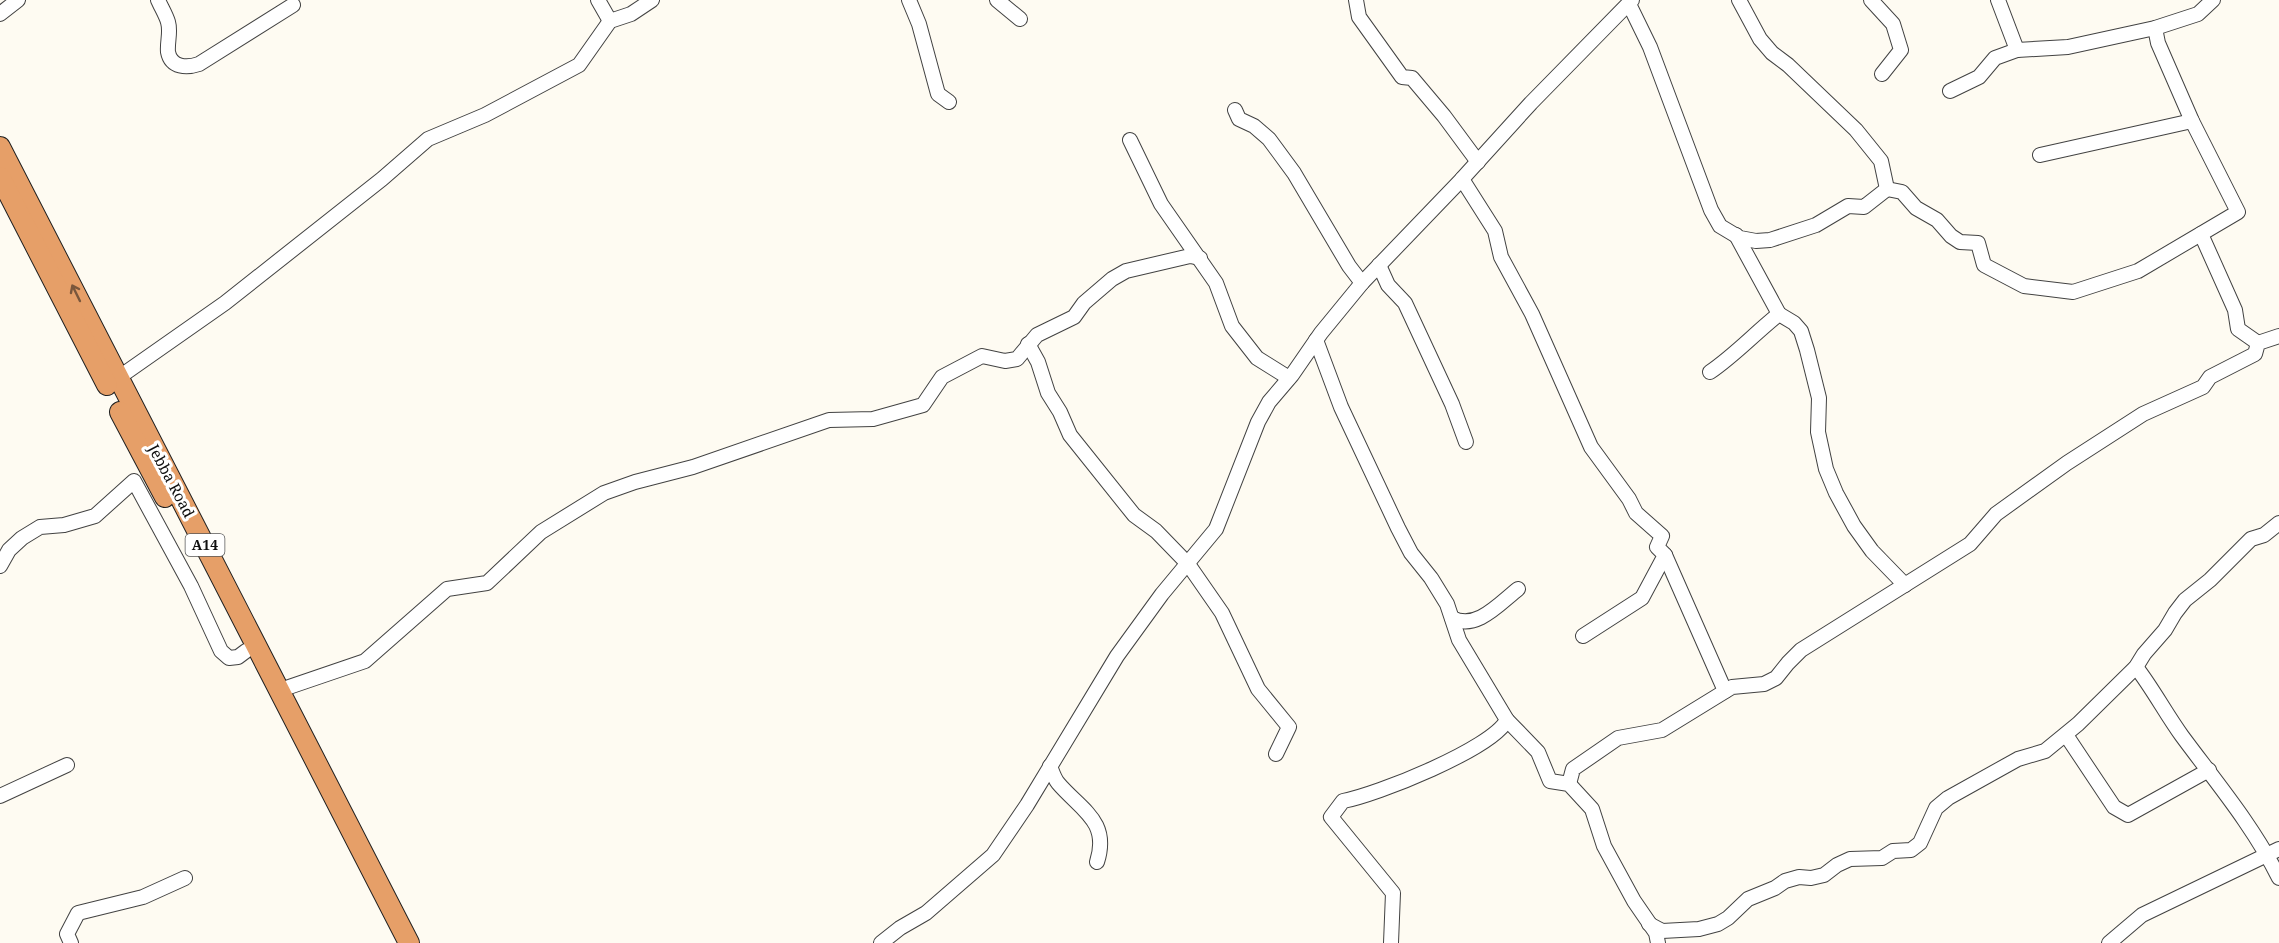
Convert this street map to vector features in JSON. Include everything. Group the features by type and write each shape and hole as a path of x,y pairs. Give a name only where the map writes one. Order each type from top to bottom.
{"highway":[{"name":"Jebba Road","path":"0,147 409,943"},
{"path":"0,177 138,447 246,651 394,943"}],"street":[{"path":"0,14 18,0"},
{"path":"158,0 168,22 170,37 168,52 175,64 187,68 199,64 293,5"},
{"path":"598,0 610,21"},
{"path":"118,378 225,303 382,179 428,139 484,115 579,65 610,21 631,14 652,0"},
{"path":"909,0 919,24 938,94 949,102"},
{"path":"997,0 1020,19"},
{"path":"1356,0 1359,17 1402,77 1412,78 1478,162"},
{"path":"1738,0 1760,39 1856,130 1881,161 1887,189"},
{"path":"1871,0 1893,24 1901,50 1882,74"},
{"path":"1998,0 2017,50"},
{"path":"1950,91 1979,77 1995,58 2017,50 2068,47 2155,28 2198,14 2213,0"},
{"path":"881,943 900,928 926,913 993,855 1028,805 1117,656 1162,594 1216,529 1258,422 1269,402 1316,340 1362,283 1531,103 1630,2 1650,46 1720,226 1736,235 1756,241 1770,240 1816,225 1848,206 1864,207 1887,189 1902,192 1916,208 1937,220 1951,236 1960,242 1978,243 1984,265 2024,285 2073,292 2138,271 2238,212 2192,121 2158,44 2155,28"},
{"path":"1235,110 1239,119 1254,126 1269,139 1294,173 1349,266 1362,283"},
{"path":"2040,155 2192,121"},
{"path":"1130,140 1161,204 1216,283 1232,326 1257,358 1289,378"},
{"path":"1462,179 1495,231 1502,257 1532,314 1591,447 1629,499 1636,513 1662,536 1657,547 1665,555 1725,691"},
{"path":"2200,234 2235,310 2238,329 2258,343"},
{"path":"1736,235 1779,314 1794,323 1801,331 1808,350 1819,398 1818,432 1826,469 1836,493 1854,526 1872,551 1905,585"},
{"path":"1178,258 1184,237"},
{"path":"280,690 365,661 447,590 487,583 542,532 604,493 727,456 829,420 873,419 923,405 942,377 982,357 1005,361 1017,359 1037,335 1074,317 1084,303 1112,279 1126,271 1178,258 1190,256 1200,258"},
{"path":"1379,265 1388,285 1405,303 1452,404 1466,442"},
{"path":"1710,372 1732,357 1748,339 1779,314"},
{"path":"2258,343 2279,336"},
{"path":"1316,340 1341,407 1394,520 1411,553 1431,578 1447,604 1459,640 1507,720 1538,752 1550,781 1569,784 1593,809 1605,846 1634,901 1650,924 1658,943"},
{"path":"1569,784 1573,769 1618,738 1662,730 1732,687 1764,684 1776,678 1802,650 1970,544 1996,514 2067,463 2143,414 2203,387 2210,376 2255,354 2258,343"},
{"path":"1028,344 1038,362 1048,393 1060,412 1070,435 1134,515 1156,531 1188,564 1221,613 1258,689 1289,727 1276,754"},
{"path":"0,566 9,550 22,538 40,527 64,525 95,516 134,481 191,586 221,651 229,658 238,657 246,651"},
{"path":"1650,924 1662,931 1699,929 1718,924 1748,899 1775,888 1785,881 1798,877 1811,879 1824,875 1850,859 1882,858 1893,850 1911,850 1920,843 1936,808 1948,798 2018,759 2045,752 2066,735 2136,667 2185,600 2210,580 2251,539 2264,535 2279,523"},
{"path":"1583,636 1642,598 1665,555"},
{"path":"1452,618 1468,623 1478,619 1518,589"},
{"path":"2136,667 2149,683 2174,724 2273,852 2279,878"},
{"path":"1390,943 1393,893 1331,818 1343,801 1359,798 1419,776 1489,738 1503,727 1507,720"},
{"path":"2066,735 2114,807 2128,815 2209,770"},
{"path":"0,796 67,765"},
{"path":"1050,766 1056,781 1089,813 1098,829 1102,846 1097,862"},
{"path":"2109,943 2142,915 2273,852"},
{"path":"71,943 67,934 78,913 143,897 185,878"}]}
